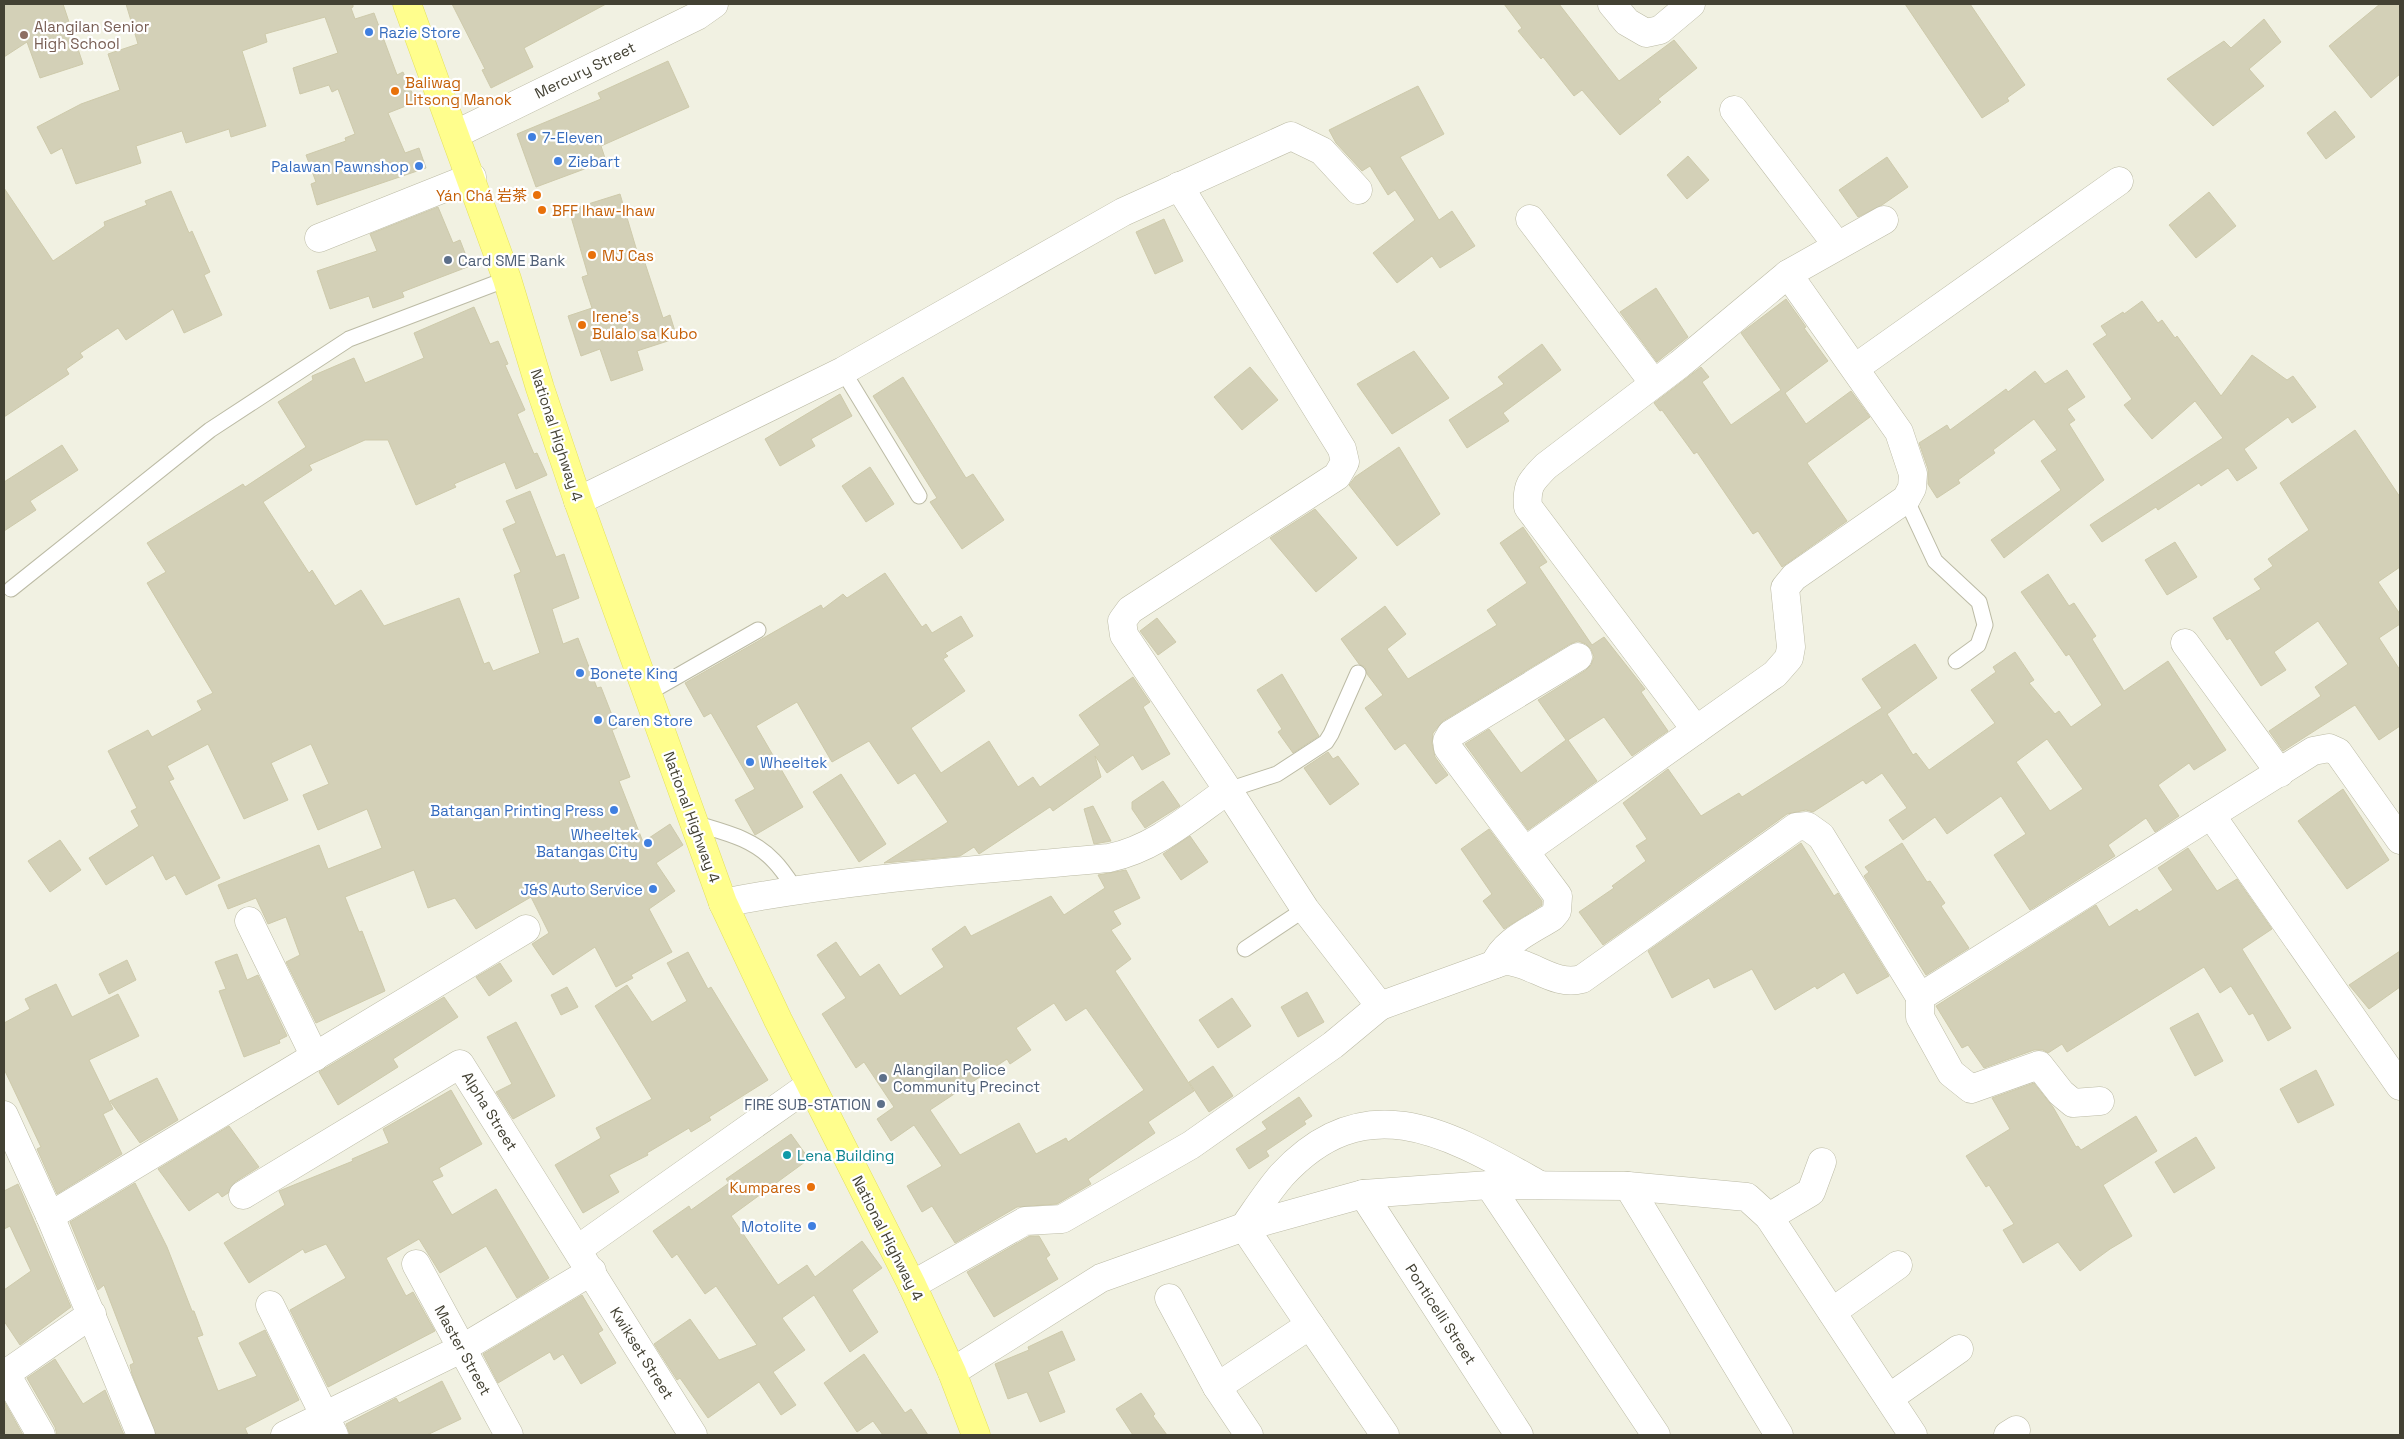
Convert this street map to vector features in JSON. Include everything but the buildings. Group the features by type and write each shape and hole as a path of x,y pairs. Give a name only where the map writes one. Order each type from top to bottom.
{"main road":[{"name":"National Highway 4","path":"407,4 508,279 540,388 578,501 723,903 810,1085 912,1285 952,1372 976,1435"}],"street":[{"name":"Mercury Street","path":"456,134 697,16 714,4"},
{"path":"1612,4 1627,22 1646,33 1660,30 1691,4"},
{"path":"1734,110 1837,245"},
{"path":"578,501 843,371 1123,212 1291,136 1322,151 1358,190"},
{"path":"319,238 472,177"},
{"path":"1855,368 2119,181"},
{"path":"1179,186 1342,449 1345,462 1338,476 1130,610 1122,621 1124,635 1306,909 1380,1006"},
{"path":"1530,220 1653,382"},
{"path":"1696,730 1528,507 1527,491 1533,479 1546,466 1653,382 1680,364 1788,274 1884,220"},
{"path":"1525,851 1775,674 1789,658 1791,647 1785,588 1794,577 1906,499 1912,488 1913,474 1906,448 1889,415 1788,274"},
{"path":"2185,643 2280,773"},
{"path":"1495,964 1499,954 1506,947 1552,918 1557,911 1558,896 1448,748 1447,741 1451,734 1578,657"},
{"path":"1920,997 2313,751 2329,748 2338,752 2400,840"},
{"path":"723,903 795,889 848,882 1109,858 1131,854 1152,844 1228,790"},
{"path":"2211,815 2400,1086"},
{"path":"912,1285 1025,1221 1062,1219 1191,1145 1333,1045 1380,1006 1504,961 1515,961 1559,980 1570,982 1582,979 1796,828 1807,826 1820,836 1920,997 1920,1017 1951,1073 1971,1089 2039,1064 2061,1093 2073,1104 2100,1100"},
{"path":"249,922 315,1057"},
{"path":"50,1216 526,929"},
{"name":"Alpha Street","path":"242,1195 460,1064 585,1260"},
{"path":"284,1435 330,1426 463,1348 585,1260 810,1085"},
{"path":"4,1115 92,1314 140,1435"},
{"path":"1244,1227 1282,1175 1321,1141 1367,1124 1410,1125 1448,1137 1541,1185"},
{"path":"1769,1217 1811,1192 1822,1162"},
{"path":"1489,1185 1656,1435"},
{"path":"952,1372 1101,1278 1244,1227 1363,1194 1489,1185 1628,1186 1747,1197 1769,1217 1913,1435"},
{"path":"1628,1186 1779,1435"},
{"name":"Ponticelli Street","path":"1363,1194 1519,1435"},
{"path":"1244,1227 1385,1435"},
{"name":"Kwikset Street","path":"585,1260 693,1435"},
{"name":"Master Street","path":"416,1264 509,1435"},
{"path":"1832,1312 1898,1265"},
{"path":"1169,1298 1217,1387 1248,1435"},
{"path":"270,1305 330,1426"},
{"path":"41,1435 5,1375 92,1314"},
{"path":"1217,1387 1310,1325"},
{"path":"1889,1398 1959,1349"}],"lane":[{"path":"11,589 210,430 350,338 508,279"},
{"path":"843,371 919,496"},
{"path":"1906,499 1935,561 1979,602 1985,625 1978,645 1956,661"},
{"path":"648,693 758,630"},
{"path":"1228,790 1276,774 1326,742 1358,673"},
{"path":"694,823 736,835 756,846 774,861 795,889"},
{"path":"1245,949 1306,909"}],"place":[{"name":"Razie Store","path":"369,32"},
{"name":"Alangilan Senior High School","path":"24,35"},
{"name":"Baliwag Litsong Manok","path":"395,91"},
{"name":"7-Eleven","path":"532,137"},
{"name":"Ziebart","path":"558,161"},
{"name":"Palawan Pawnshop","path":"419,166"},
{"name":"Yán Chá 岩茶","path":"537,195"},
{"name":"BFF Ihaw-Ihaw","path":"542,210"},
{"name":"MJ Cas","path":"592,255"},
{"name":"Card SME Bank","path":"448,260"},
{"name":"Irene's Bulalo sa Kubo","path":"582,325"},
{"name":"Bonete King","path":"580,673"},
{"name":"Caren Store","path":"598,720"},
{"name":"Wheeltek","path":"750,762"},
{"name":"Batangan Printing Press","path":"614,810"},
{"name":"Wheeltek Batangas City","path":"648,843"},
{"name":"J&S Auto Service","path":"653,889"},
{"name":"Alangilan Police Community Precinct","path":"883,1078"},
{"name":"FIRE SUB-STATION","path":"881,1104"},
{"name":"Lena Building","path":"787,1155"},
{"name":"Kumpares","path":"811,1187"},
{"name":"Motolite","path":"812,1226"}]}
